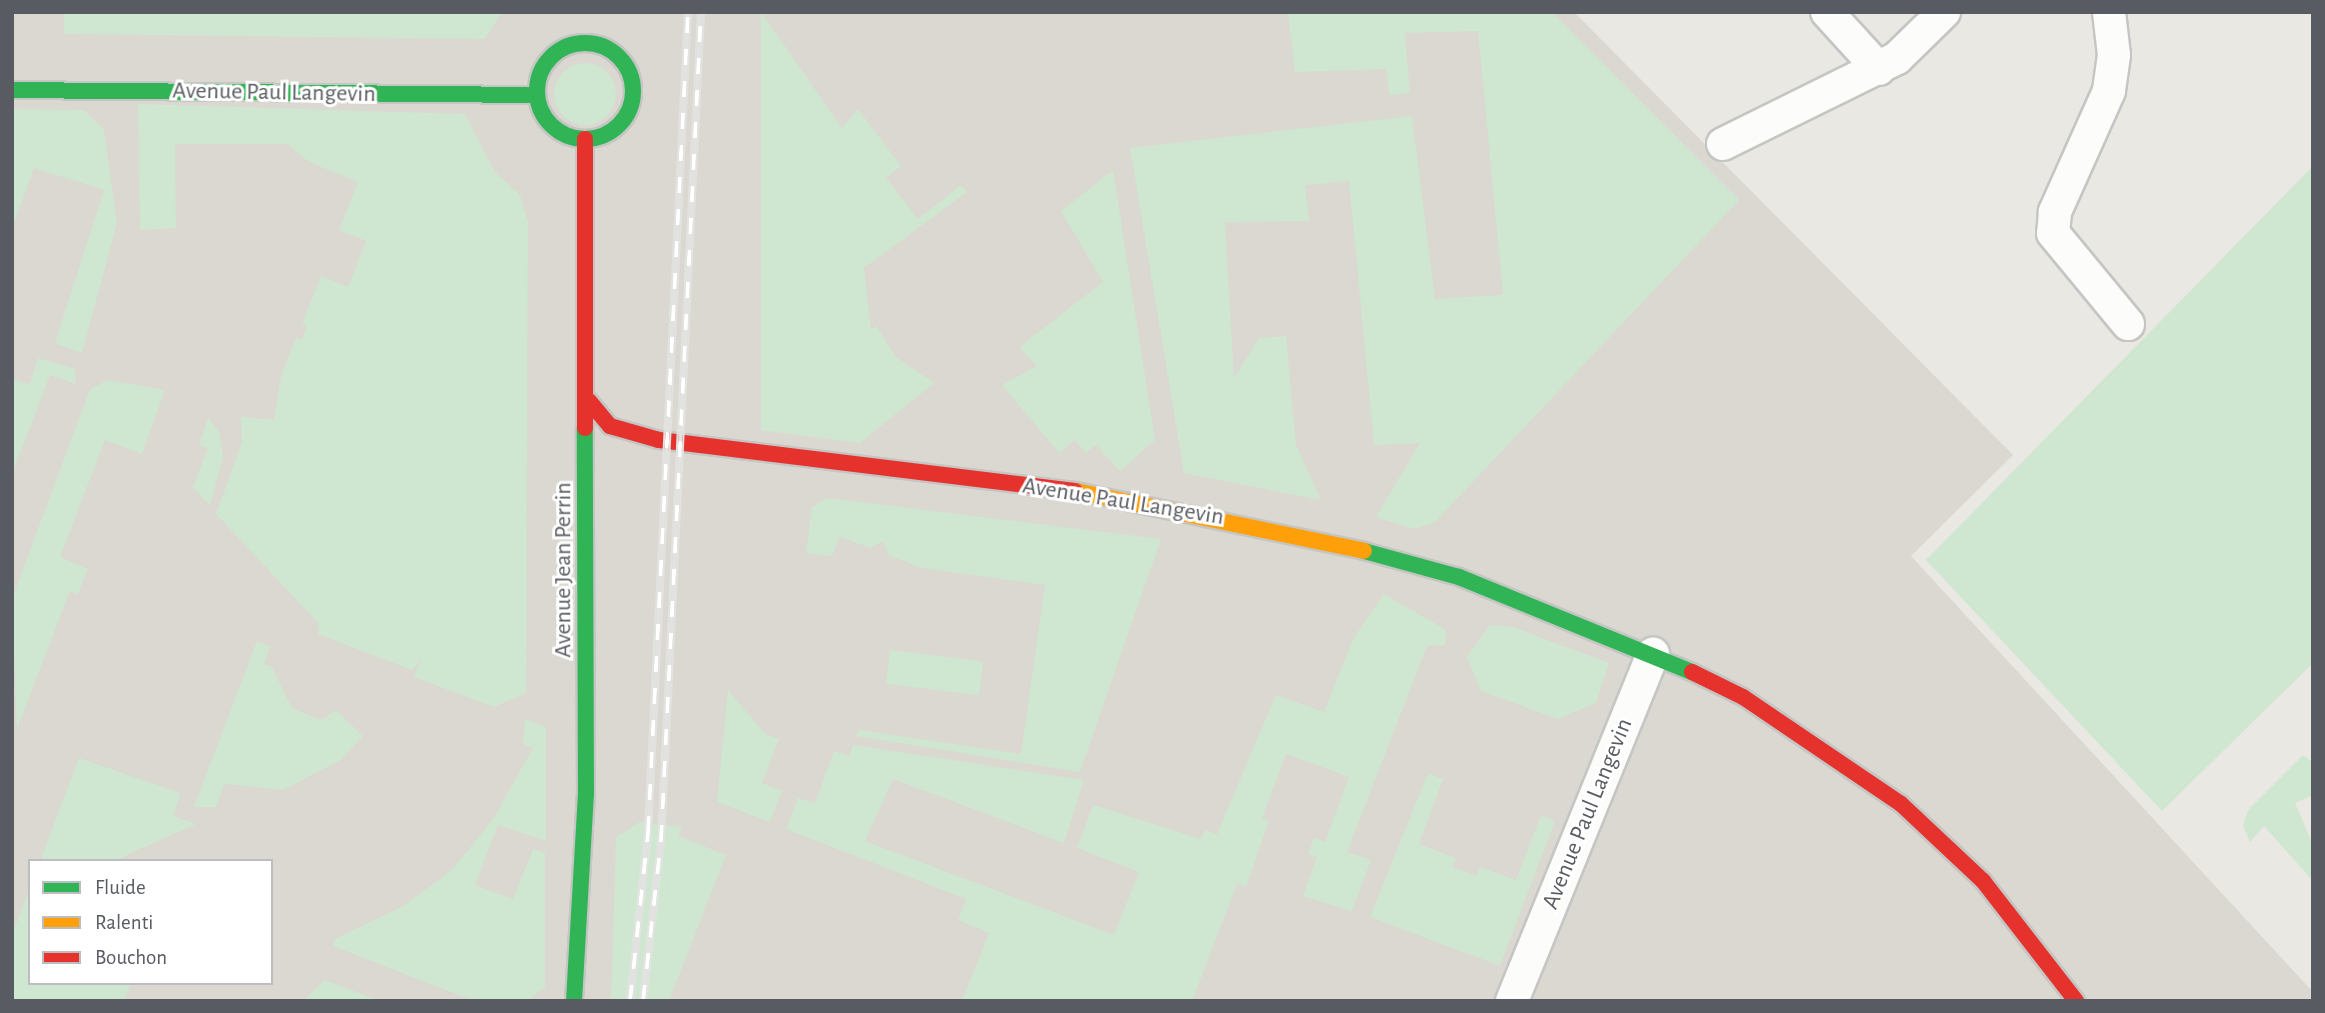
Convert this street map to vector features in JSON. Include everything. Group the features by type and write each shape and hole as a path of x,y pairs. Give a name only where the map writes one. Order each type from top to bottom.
{"street":[{"path":"1827,12 1879,69"},
{"path":"1723,144 1879,69 1924,37 1944,12"},
{"path":"2109,12 2114,55 2109,91 2055,212 2053,233 2128,324"},
{"path":"583,20 583,42"},
{"path":"583,42 620,57 634,94 615,129 585,139 552,127 536,95 548,59 583,42"},
{"name":"Avenue Paul Langevin","path":"12,90 536,95"},
{"name":"Avenue Jean Perrin","path":"574,1001 586,794 589,401 585,139"},
{"name":"Avenue Paul Langevin","path":"589,401 610,426 659,440 1076,491 1307,536 1459,577 1653,653 1754,703 1901,804 1983,881 2076,1001"},
{"name":"Avenue Paul Langevin","path":"1517,988 1653,653"}],"shaded area":[{"path":"12,12 1574,12 2013,455 1911,556 2313,992 2313,1001 12,1001"}],"green space":[{"path":"64,12 502,12 485,39 64,34"},
{"path":"761,12 842,128 858,109 901,166 886,178 918,219 961,185 967,192 864,268 871,330 876,326 896,357 934,383 860,443 761,430"},
{"path":"1288,12 1552,12 1739,200 1434,523 1414,529 1376,517 1420,443 1374,445 1349,181 1305,185 1309,221 1225,222 1234,378 1259,338 1286,336 1296,445 1321,500 1184,473 1130,148 1412,116 1435,299 1503,295 1478,31 1405,33 1410,93 1389,95 1386,69 1295,72"},
{"path":"579,63 591,63 607,72 614,82 614,106 607,116 591,125 579,125 568,120 559,111 554,100 554,88 559,77 568,68"},
{"path":"138,104 465,114 495,172 520,195 528,222 526,693 494,707 414,677 421,659 412,670 318,634 319,624 216,514 242,442 241,417 274,420 281,376 296,338 302,340 307,326 302,324 321,276 348,287 366,241 339,230 358,182 309,162 287,144 175,144 176,228 140,230"},
{"path":"12,109 84,110 104,130 117,223 82,353 55,343 104,190 34,168 12,229"},
{"path":"2313,166 2313,663 2162,811 1926,560"},
{"path":"1113,170 1155,440 1120,471 1096,445 1086,453 1075,440 1059,453 1002,385 1037,366 1019,347 1103,282 1061,211"},
{"path":"38,358 75,369 76,384 50,375 12,474 12,379 30,384"},
{"path":"108,380 165,390 142,454 105,440 60,557 88,569 78,594 70,591 17,729 12,599 90,389"},
{"path":"208,418 219,431 223,457 210,506 193,487 208,448 199,445"},
{"path":"827,498 1161,539 1080,772 856,736 859,730 1021,754 1045,585 922,568 890,556 882,541 871,548 840,537 832,556 806,553 812,507"},
{"path":"1384,594 1446,630 1445,645 1427,646 1347,852 1371,860 1352,911 1303,896 1317,857 1308,854 1314,838 1325,842 1349,777 1286,754 1262,818 1269,821 1246,887 1237,884 1192,1001 962,1001 989,933 958,920 966,899 786,829 798,798 815,803 834,751 849,756 853,745 1084,780 1064,843 893,779 865,841 1114,935 1139,872 1077,848 1093,805 1201,839 1205,830 1217,834 1276,695 1324,712 1353,639"},
{"path":"1490,625 1513,627 1609,663 1596,703 1558,719 1481,691 1467,657"},
{"path":"257,641 270,646 264,664 272,667 292,708 321,720 336,710 363,736 341,760 283,790 224,784 216,807 194,807"},
{"path":"890,650 983,661 979,695 886,684"},
{"path":"728,690 764,733 779,739 762,783 782,791 770,822 717,802"},
{"path":"525,719 546,727 546,841 498,825 475,885 513,899 533,849 545,853 545,987 527,1001 474,1001 333,946 335,939 403,906 452,870 493,819 533,748 523,744"},
{"path":"2303,755 2313,763 2313,795 2295,803 2313,845 2313,881 2264,826 2250,842 2243,826 2248,810"},
{"path":"79,758 181,793 173,816 196,824 118,859 41,859"},
{"path":"1428,773 1443,779 1419,844 1456,858 1452,867 1476,876 1480,867 1516,880 1541,815 1555,821 1500,966 1370,917"},
{"path":"640,822 682,827 678,836 726,855 669,1001 611,1001 616,837"},
{"path":"28,893 28,985 130,985 124,1001 12,1001 12,934"},
{"path":"324,980 381,1001 304,1001"}],"railway":[{"path":"630,1001 648,832 688,12"},
{"path":"643,1001 661,841 701,12"}],"traffic: fast":[{"path":"576,43 594,43 612,51 625,64 633,82 633,91 630,110 612,131 594,139 576,139 558,131 545,118 537,100 537,82 545,64 558,51 576,43"},
{"path":"12,90 536,95"},
{"path":"574,1001 586,794 585,428"},
{"path":"1364,551 1459,577 1692,672"}],"traffic: slow":[{"path":"1075,491 1364,551"}],"traffic: jam":[{"path":"585,139 585,428"},
{"path":"589,401 610,426 659,440 1075,491"},
{"path":"1692,672 1743,697 1901,804 1983,881 2076,1001"}]}
